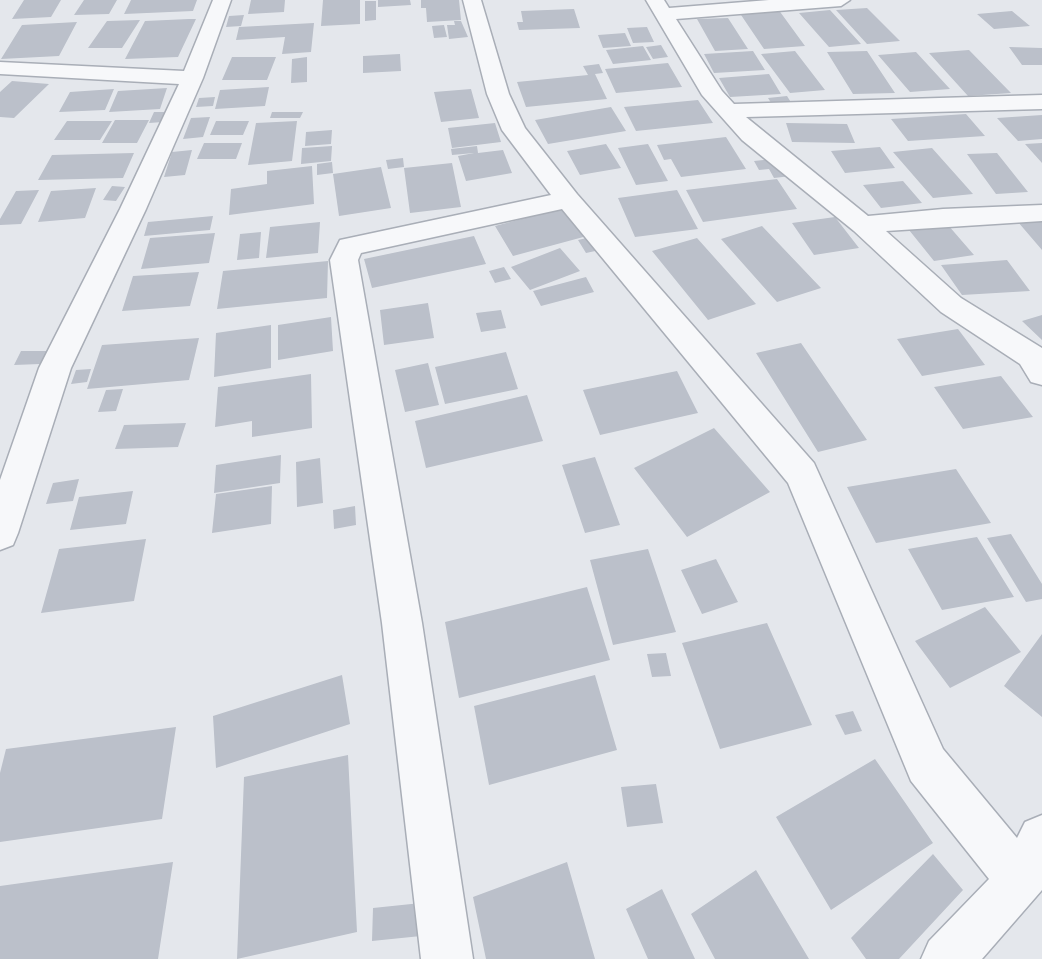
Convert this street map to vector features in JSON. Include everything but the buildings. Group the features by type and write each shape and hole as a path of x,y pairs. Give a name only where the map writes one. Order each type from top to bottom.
{"street":[{"path":"0,533 55,368 133,209 222,0"},
{"path":"472,0 498,94 514,130 568,200 802,474 927,765 1031,860 947,959"},
{"path":"841,0 659,7 713,95 731,111 750,135 863,225 951,305 1031,356 1042,373"},
{"path":"0,68 191,78"},
{"path":"731,111 1042,102"},
{"path":"447,959 402,623 344,260 350,246 568,200"},
{"path":"863,225 943,217 1042,213"}]}
